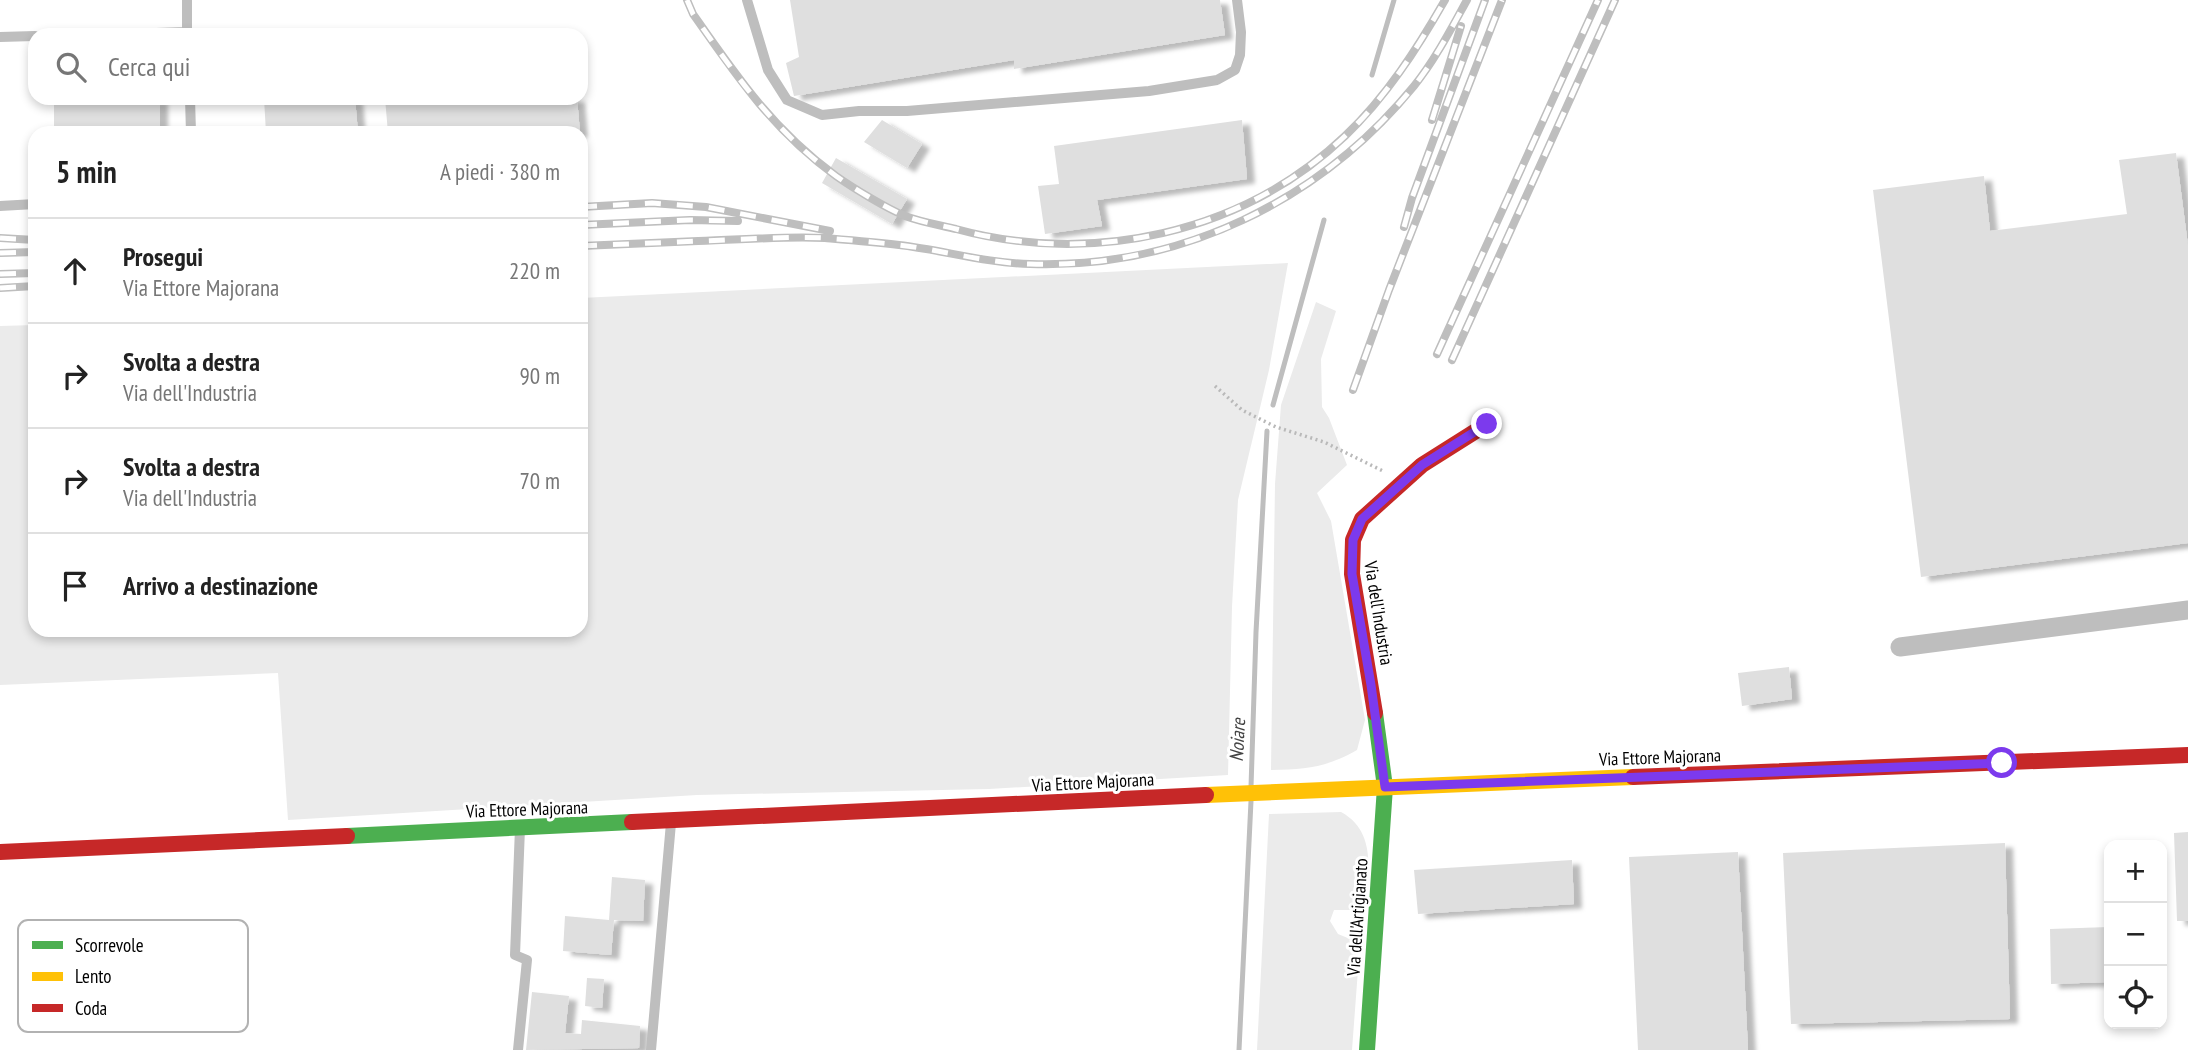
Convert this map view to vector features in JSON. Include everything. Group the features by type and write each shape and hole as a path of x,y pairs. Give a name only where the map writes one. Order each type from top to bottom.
{"street":[{"name":"Via dell'Industria","path":"1385,787 1352,574 1353,540 1362,519 1422,465 1487,424"},
{"path":"1900,648 2188,610"},
{"name":"Via Ettore Majorana","path":"0,852 1385,787 2188,755"},
{"name":"Via dell'Artigianato","path":"1367,1050 1385,787"}],"lane":[{"path":"187,0 187,28"},
{"path":"747,0 768,70 788,100 822,115 859,111 907,111 1149,91 1217,80 1235,70 1240,55 1241,32 1237,0"},
{"path":"0,37 28,36"},
{"path":"190,105 191,126"},
{"path":"0,206 28,204"},
{"path":"651,1050 671,822"},
{"path":"518,1050 527,960 515,955 520,828"}],"path":[{"path":"1215,386 1242,410 1276,427 1324,442 1360,459 1401,484"}],"shaded area":[{"path":"1288,263 1269,370 1238,500 1232,607 1228,775 989,789 697,795 288,820 278,673 0,685 0,326 28,325 28,637 588,637 588,298"},
{"path":"1316,302 1336,311 1321,359 1322,407 1347,465 1317,493 1331,521 1365,720 1357,750 1335,761 1316,766 1271,770 1275,484 1281,405"},
{"path":"1341,812 1361,831 1368,855 1365,910 1356,915 1350,910 1334,910 1330,921 1338,934 1360,943 1352,1050 1257,1050 1269,814"}],"building":[{"path":"790,0 1220,0 1225,35 1014,69 1014,60 794,96 786,63 799,57"},
{"path":"54,105 160,105 160,126 54,126"},
{"path":"264,105 356,105 357,126 266,126"},
{"path":"386,105 578,105 579,126 387,126"},
{"path":"882,120 922,144 907,168 864,142"},
{"path":"1242,120 1247,179 1097,200 1102,226 1045,234 1038,186 1059,184 1054,146"},
{"path":"2176,153 2188,246 2188,543 1921,577 1873,190 1984,176 1990,231 2127,214 2119,160"},
{"path":"836,158 907,199 892,224 822,183"},
{"path":"1789,667 1792,699 1742,706 1738,673"},
{"path":"2188,832 2188,921 2177,921 2174,833"},
{"path":"2005,843 2010,1019 1791,1024 1783,853"},
{"path":"1738,852 1748,1050 1638,1050 1629,857"},
{"path":"1572,860 1574,904 1418,914 1414,870"},
{"path":"612,877 645,880 643,921 614,920 611,955 563,951 565,916 609,920"},
{"path":"2104,927 2104,982 2051,984 2050,929"},
{"path":"587,978 604,979 602,1008 585,1006"},
{"path":"532,992 569,996 565,1033 581,1034 582,1020 640,1026 639,1048 526,1050"}],"waterway":[{"name":"Noiare","path":"1372,75 1394,0"},
{"name":"Noiare","path":"1273,405 1324,220"},
{"name":"Noiare","path":"1251,787 1267,431"},
{"name":"Noiare","path":"1239,1050 1251,801"}],"railway":[{"path":"687,0 693,14 757,101 793,140 843,181 889,208 917,220 1007,240 1059,244 1111,242 1162,233 1212,218 1260,197 1304,170 1345,136 1374,105 1412,54 1445,0"},
{"path":"588,246 825,238 899,245 1030,264 1086,263 1140,254 1193,240 1243,220 1291,194 1335,163 1377,127 1422,76 1467,0"},
{"path":"1404,227 1412,198 1485,0"},
{"path":"1353,390 1502,0"},
{"path":"1437,354 1598,0"},
{"path":"1452,360 1615,0"},
{"path":"1432,120 1461,26"},
{"path":"588,207 652,203 706,207 830,231"},
{"path":"588,225 690,220 738,221"},
{"path":"0,238 28,240"},
{"path":"0,253 28,252"},
{"path":"0,274 28,273"},
{"path":"0,288 28,286"}],"traffic: fast":[{"path":"1367,1050 1385,787 1375,713"},
{"path":"347,836 632,822"}],"traffic: slow":[{"path":"1206,795 1633,777"}],"traffic: jam":[{"path":"1375,713 1352,574 1353,540 1362,519 1422,465 1487,424"},
{"path":"1633,777 2188,755"},
{"path":"632,822 1206,795"},
{"path":"0,852 347,836"}],"route":[{"path":"1487,424 1422,465 1362,519 1353,540 1352,574 1385,787 2002,763"}]}
